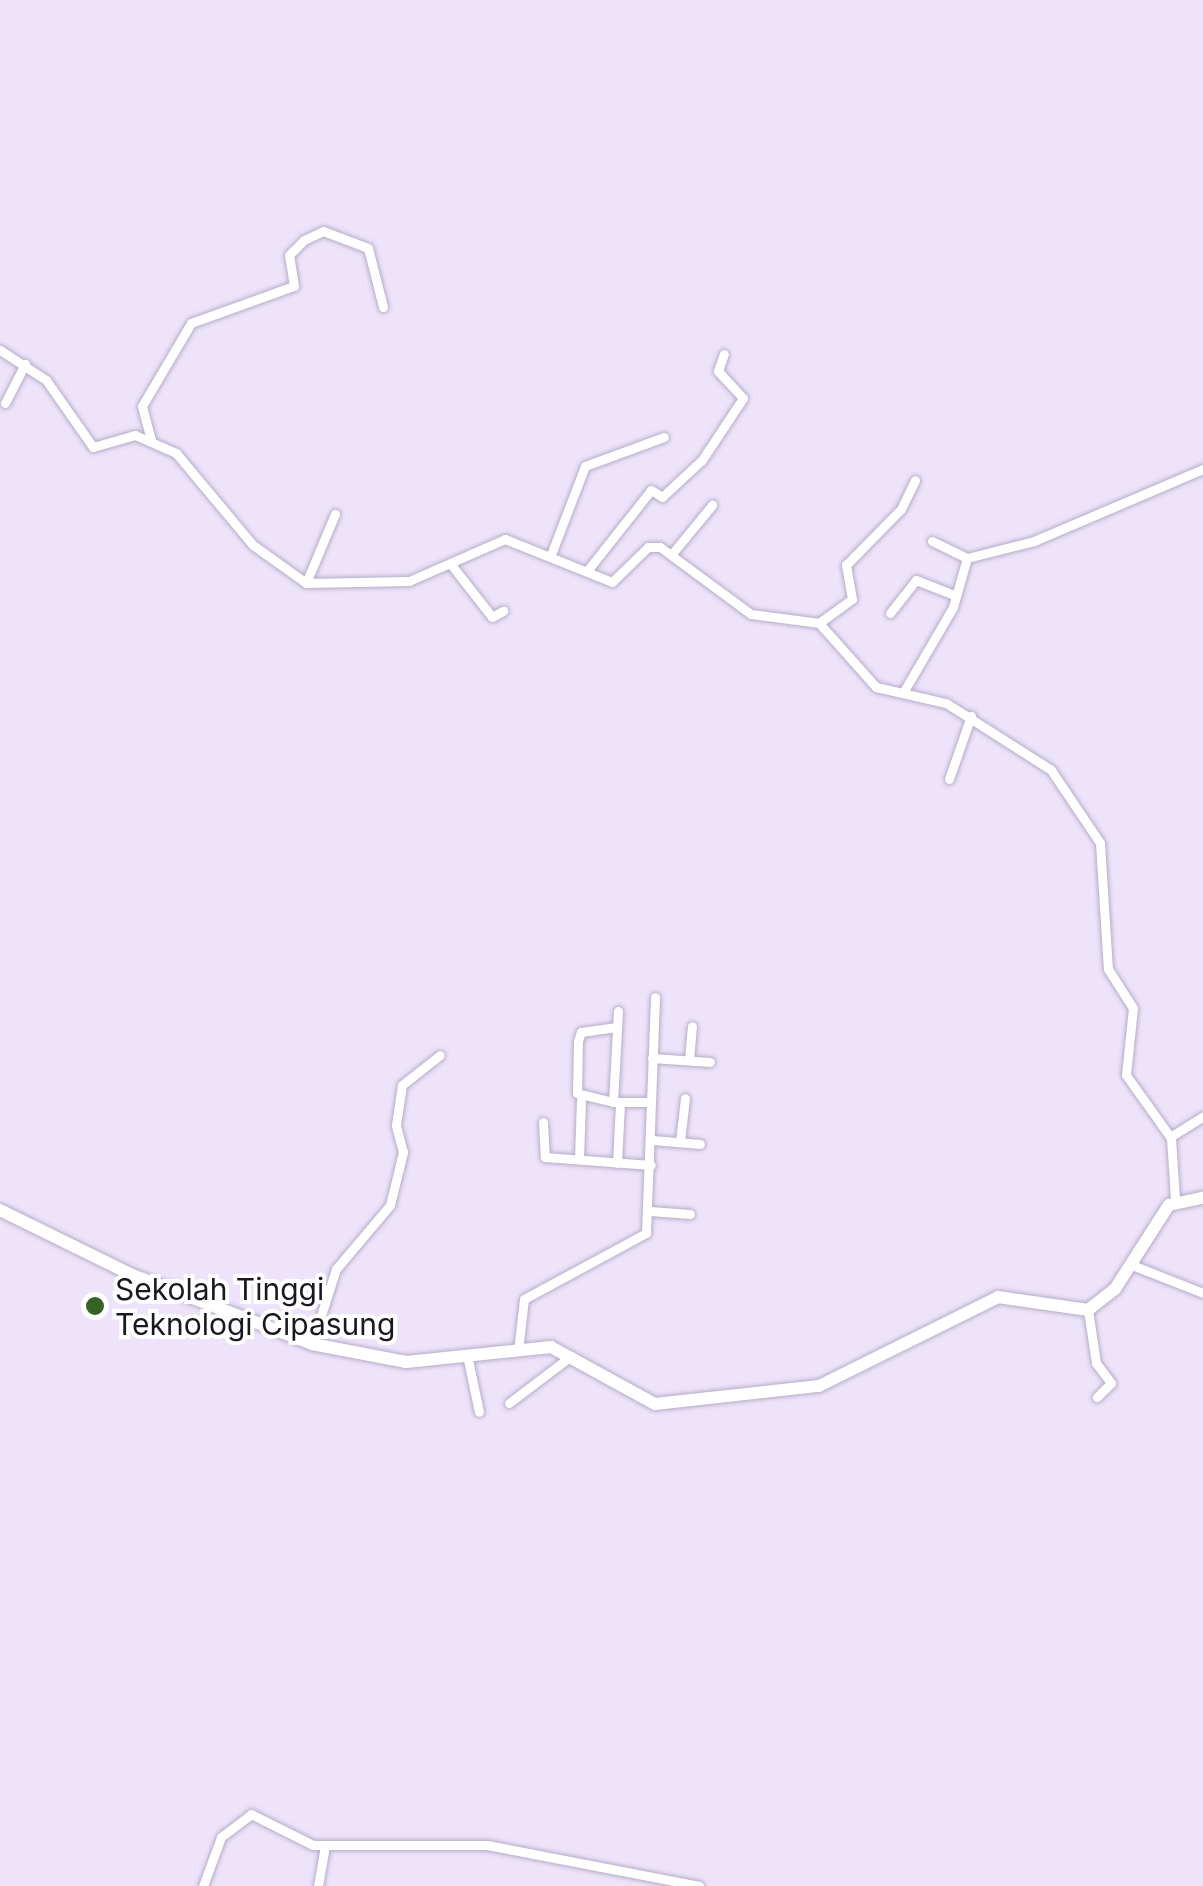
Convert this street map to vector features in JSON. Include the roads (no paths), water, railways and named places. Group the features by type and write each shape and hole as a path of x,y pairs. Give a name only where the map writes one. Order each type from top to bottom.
{"main road":[{"path":"0,1210 130,1274 312,1344 396,1362 518,1351 574,1354 656,1404 820,1386 998,1296 1088,1310 1132,1265 1175,1200 1203,1198"}],"street":[{"path":"152,440 142,406 191,324 294,286 289,255 304,240 338,233 368,248 383,307"},
{"path":"0,350 26,364 93,447 152,440 193,467 274,566 306,583 393,583 452,567 505,539 552,552 612,582 648,547 670,556 752,614 819,623 860,674 971,716 1051,770 1100,843 1108,968 1133,1008 1126,1075 1170,1136 1175,1200"},
{"path":"587,571 652,490 662,496 702,460 744,398 718,370 724,354"},
{"path":"5,403 26,364"},
{"path":"552,552 585,466 664,437"},
{"path":"932,540 967,558 1203,469"},
{"path":"819,623 852,599 846,565 901,510 915,480"},
{"path":"670,556 712,506"},
{"path":"306,583 335,514"},
{"path":"904,691 954,594 967,558"},
{"path":"452,567 492,617 503,612"},
{"path":"890,613 916,580 954,594"},
{"path":"949,779 971,716"},
{"path":"518,1351 524,1299 641,1242 650,1211 655,997"},
{"path":"617,1163 618,1012"},
{"path":"689,1060 692,1026"},
{"path":"579,1159 579,1034 617,1027"},
{"path":"312,1344 336,1270 392,1200 403,1152 401,1088 440,1055"},
{"path":"652,1058 710,1062"},
{"path":"680,1142 685,1098"},
{"path":"581,1100 650,1102"},
{"path":"1170,1136 1203,1116"},
{"path":"544,1122 543,1155 651,1165"},
{"path":"652,1140 700,1144"},
{"path":"650,1211 690,1214"},
{"path":"1132,1265 1203,1294"},
{"path":"1088,1310 1096,1363 1112,1383 1097,1397"},
{"path":"510,1403 574,1354"},
{"path":"467,1355 479,1412"},
{"path":"204,1886 220,1837 243,1815 325,1846 487,1846 699,1886"},
{"path":"318,1886 325,1846"}],"place":[{"name":"Sekolah Tinggi Teknologi Cipasung","path":"95,1306"}]}
